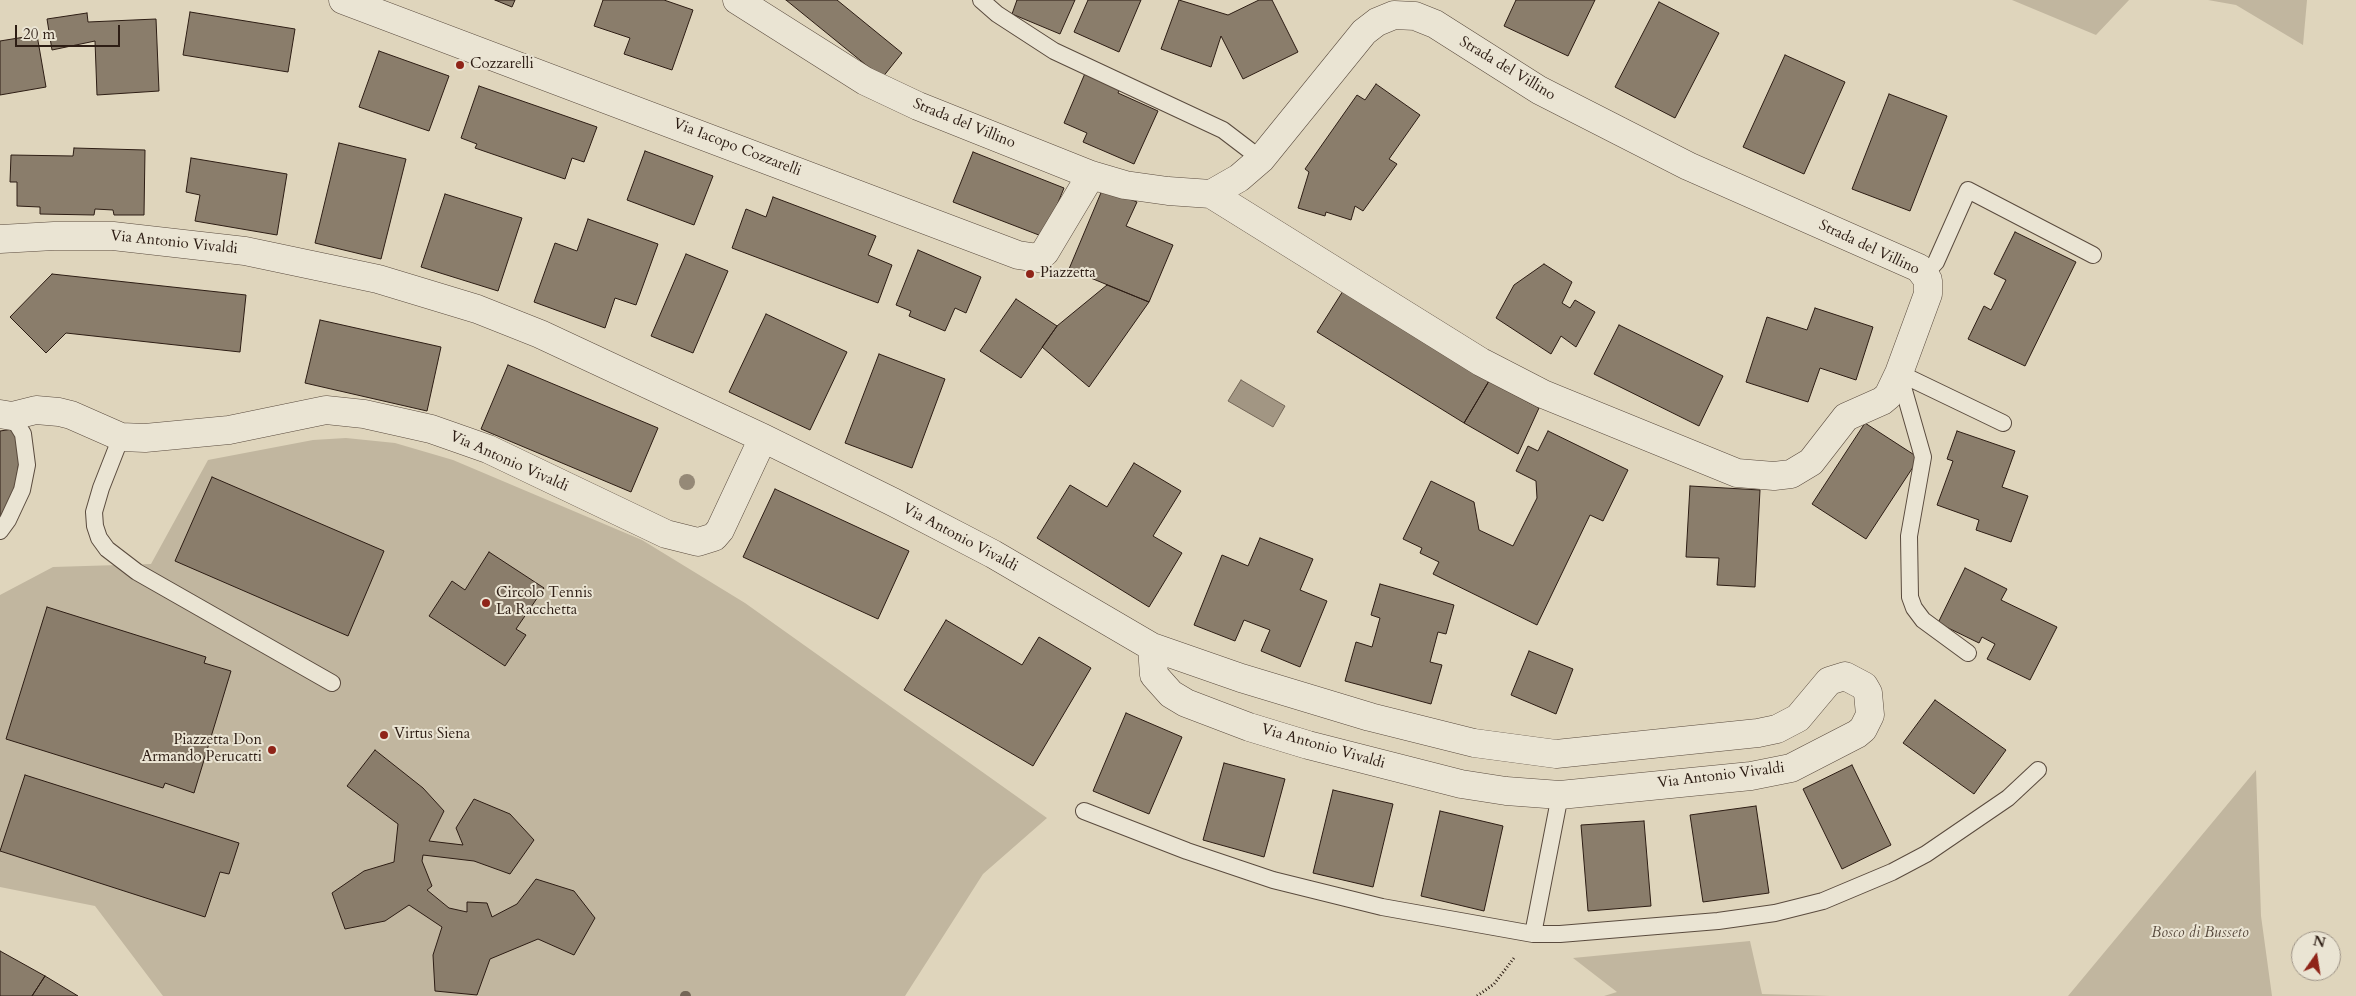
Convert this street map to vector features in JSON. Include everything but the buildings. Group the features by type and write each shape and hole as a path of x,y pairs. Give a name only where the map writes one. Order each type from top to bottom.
{"street":[{"name":"Via Iacopo Cozzarelli","path":"343,0 1023,257 1038,258 1045,252 1091,175"},
{"name":"Strada del Villino","path":"737,0 826,58 888,93 1091,175 1148,189 1211,194 1481,362 1552,398 1737,473 1774,476 1791,474 1803,468 1846,418 1882,402 1888,396 1899,373 1927,284 1919,268 1688,166 1539,90 1435,24 1415,16 1394,15 1377,22 1364,32 1261,159 1239,178 1211,194"},
{"name":"Via Antonio Vivaldi","path":"0,239 54,236 141,238 245,251 378,279 477,309 540,334 763,438 940,526 1152,647 1241,678 1370,717 1474,743 1556,754 1748,734 1777,729 1798,718 1829,682 1845,676 1858,682 1868,693 1870,715 1863,728 1844,742 1791,768 1751,776 1560,795 1506,791 1461,784 1308,745 1249,727 1186,703 1171,694 1154,675 1152,647"},
{"name":"Via Antonio Vivaldi","path":"6,415 36,410 59,412 71,415 121,437 155,437 230,430 326,410 364,414 430,429 488,449 666,534 698,542 714,537 720,530 763,438"}],"lane":[{"path":"981,0 997,14 1054,51 1223,130 1261,159"},
{"path":"1927,284 1968,190 2093,256"},
{"path":"1899,373 2003,423"},
{"path":"1899,373 1923,457 1909,536 1910,597 1914,608 1923,620 1968,653"},
{"path":"0,531 8,520 22,490 27,465 23,434 6,415"},
{"path":"121,437 101,488 94,512 95,526 99,538 107,549 137,572 332,683"},
{"path":"1084,811 1187,851 1273,880 1382,907 1532,934 1718,921 1775,913 1823,901 1892,872 1926,854 2008,798 2038,770"},
{"path":"1532,934 1560,795"}],"path":[{"path":"1476,996 1494,984 1532,934"}],"green space":[{"path":"2012,0 2129,0 2096,35"},
{"path":"2208,0 2307,0 2303,45 2236,5"},
{"name":"Virtus Siena","path":"346,438 395,443 453,460 642,540 745,603 1047,818 983,874 905,996 163,996 95,906 0,887 0,595 53,567 151,564 208,460 313,440"},
{"name":"Bosco di Busseto","path":"2256,770 2261,916 2272,996 2068,996"},
{"path":"1750,941 1762,994 1830,996 1604,996 1617,992 1573,958"}],"shaded area":[{"path":"1241,380 1285,406 1273,427 1228,401"}],"place":[{"name":"Cozzarelli","path":"460,65"},
{"name":"Piazzetta","path":"1030,274"},
{"name":"Circolo Tennis La Racchetta","path":"486,603"},
{"name":"Virtus Siena","path":"384,735"},
{"name":"Piazzetta Don Armando Perucatti","path":"272,750"}]}
